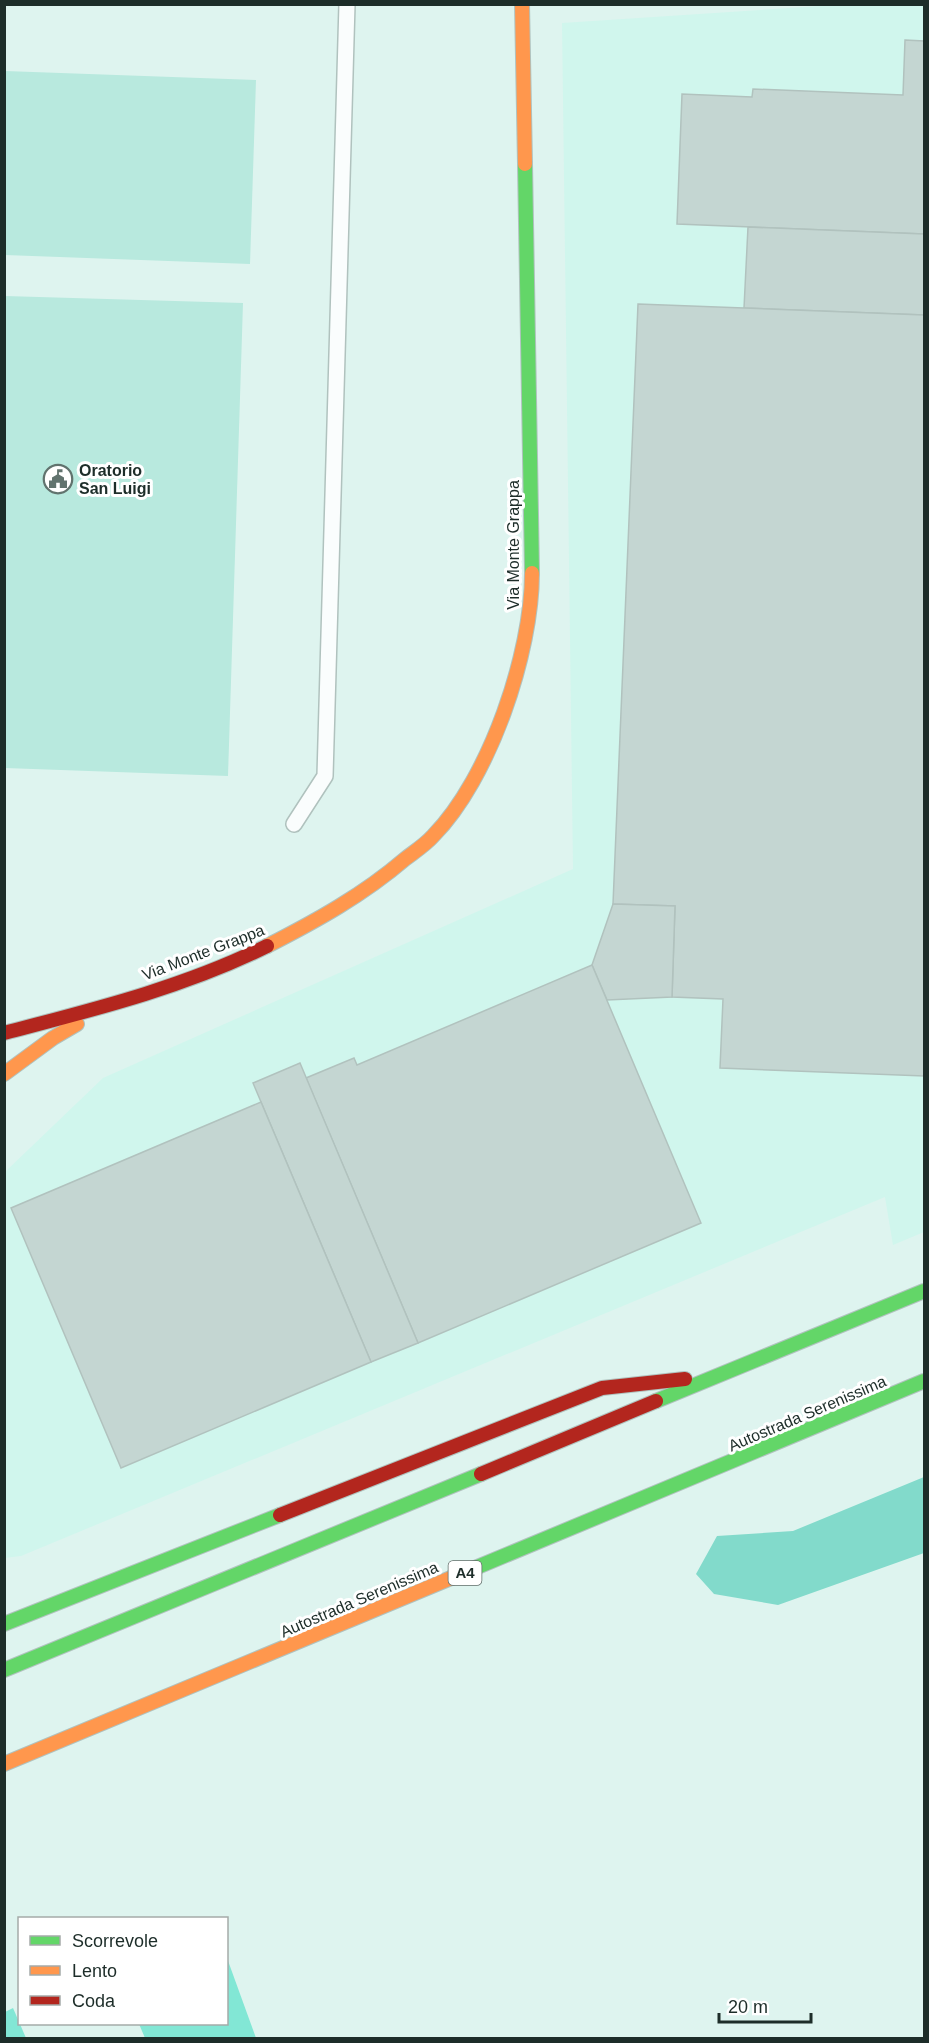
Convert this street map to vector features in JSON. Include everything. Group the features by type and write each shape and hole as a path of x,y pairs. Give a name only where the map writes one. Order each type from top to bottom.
{"main road":[{"name":"Via Monte Grappa","path":"4,1033 107,1006 240,958 320,920 378,882 438,832 468,789 496,736 514,682 530,615 531,515 522,4"},
{"name":"Via Monte Grappa","path":"4,1074 53,1038 107,1006"},
{"path":"4,1670 924,1291"},
{"path":"4,1624 602,1388 722,1375"},
{"name":"Autostrada Serenissima","path":"4,1764 924,1381"}],"lane":[{"path":"294,824 325,776 347,4"}],"shaded area":[{"path":"835,5 924,5 924,1232 893,1245 885,1197 21,1556 5,1558 5,1172 103,1078 573,869 562,23"},
{"path":"5,71 256,80 250,264 5,255"},
{"path":"5,296 243,303 228,776 5,768"},
{"path":"924,1477 924,1553 778,1605 714,1594 696,1574 717,1536 793,1531"},
{"path":"228,1961 256,2038 145,2038 139,2025 228,2025"},
{"path":"13,2008 18,2025 20,2025 26,2038 5,2038 5,2012"}],"building":[{"path":"905,40 924,41 924,234 677,224 682,94 752,97 753,89 903,95"},
{"path":"748,227 924,234 924,315 744,308"},
{"path":"638,304 924,315 924,1076 720,1068 723,999 672,997 675,906 613,904"},
{"path":"613,904 675,906 672,997 607,1000 592,965"},
{"path":"592,965 701,1223 418,1343 306,1078 354,1058 357,1065"},
{"path":"300,1063 418,1343 371,1362 253,1083"},
{"path":"261,1102 371,1362 121,1468 11,1208"}],"traffic: fast":[{"path":"525,164 532,573"},
{"path":"656,1401 924,1291"},
{"path":"451,1578 924,1381"},
{"path":"4,1670 481,1474"},
{"path":"4,1624 280,1515"}],"traffic: slow":[{"path":"522,4 525,164"},
{"path":"267,946 321,917 373,884 427,842 454,811 473,782 504,713 525,640 532,573"},
{"path":"4,1074 53,1038 77,1024"},
{"path":"4,1764 451,1578"}],"traffic: jam":[{"path":"4,1033 171,985 204,974 267,946"},
{"path":"280,1515 602,1388 685,1379"},
{"path":"481,1474 656,1401"}],"place":[{"name":"Oratorio San Luigi","path":"58,479"}]}
